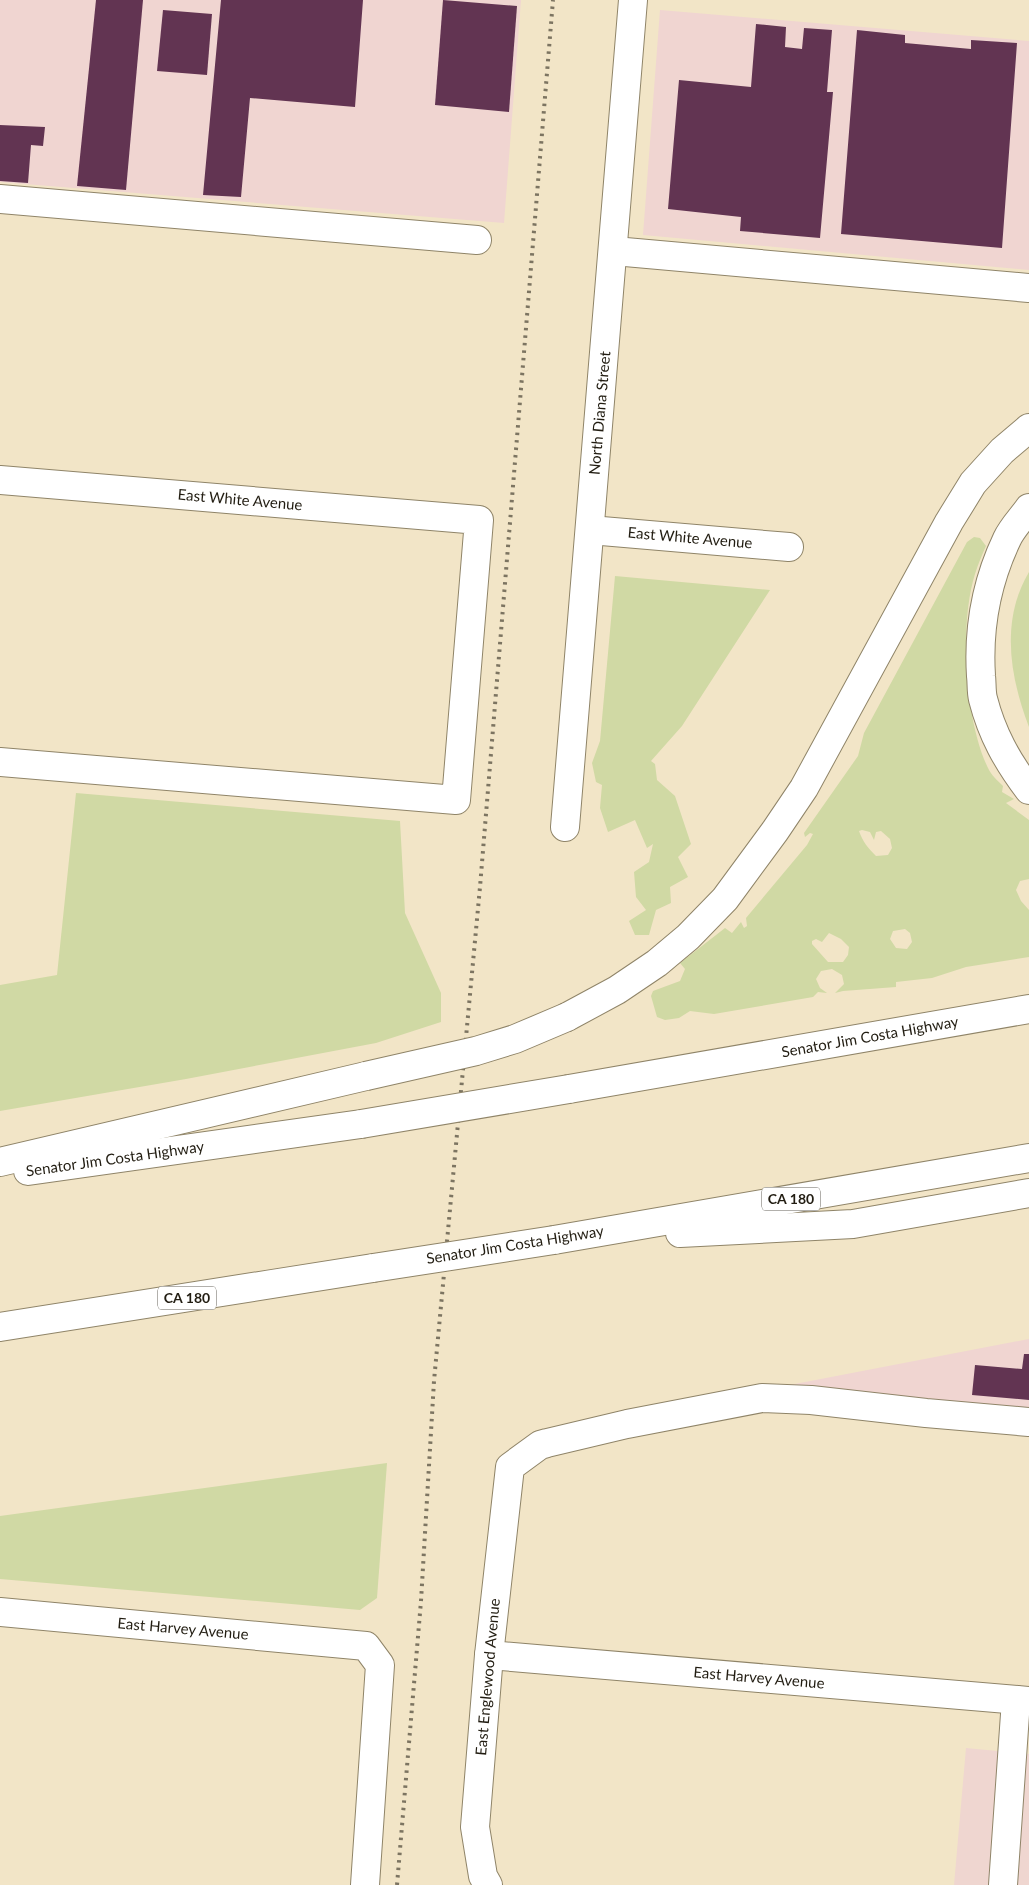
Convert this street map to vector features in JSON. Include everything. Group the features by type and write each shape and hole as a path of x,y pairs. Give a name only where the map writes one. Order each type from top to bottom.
{"main road":[{"name":"North Diana Street","path":"565,827 614,252 633,0"},
{"path":"0,199 477,240"},
{"path":"614,252 1029,288"},
{"path":"0,1162 476,1052 515,1039 567,1017 617,990 657,963 688,937 725,900 776,832 804,788 973,482 1002,451 1029,428"},
{"name":"East White Avenue","path":"0,480 479,520 456,800 0,762"},
{"path":"1029,508 1008,537 991,578 983,618 980,657 983,697 994,733 1010,765 1029,790"},
{"name":"East White Avenue","path":"590,530 789,547"},
{"name":"Senator Jim Costa Highway","path":"0,1175 361,1124 1029,1010"},
{"name":"Senator Jim Costa Highway","path":"0,1327 554,1240 1029,1158"},
{"path":"554,1240 853,1224 1029,1193"},
{"name":"East Englewood Avenue","path":"481,1882 475,1827 489,1655 510,1467 547,1442 627,1424 762,1398 811,1400 1029,1422"},
{"name":"East Harvey Avenue","path":"0,1612 366,1646 380,1665 366,1885"},
{"name":"East Harvey Avenue","path":"489,1655 1023,1700"},
{"path":"1003,1885 1023,1700"}],"shaded area":[{"path":"0,0 521,0 504,223 0,182"},
{"path":"660,10 1029,41 1029,270 643,235"},
{"path":"1029,1339 1029,1411 774,1388"},
{"path":"966,1748 1029,1754 1029,1885 954,1885"}],"green space":[{"path":"974,537 980,538 986,546 975,574 967,619 967,672 974,725 988,768 1003,786 1002,792 1014,799 1006,803 1029,820 1029,879 1020,881 1016,890 1021,901 1029,910 1029,957 966,967 932,978 896,982 896,987 835,993 844,984 842,975 832,969 821,971 816,979 820,988 827,993 818,992 813,997 714,1014 690,1011 679,1018 665,1020 657,1017 651,996 653,991 680,981 685,969 680,963 725,928 732,933 741,922 744,928 747,926 746,918 807,845 813,834 810,833 805,837 804,833 858,756 864,733 967,542","holes":["859,831 870,832 874,840 876,832 881,831 890,839 892,848 888,855 876,856 862,838","905,929 910,933 912,942 907,949 896,948 890,939 893,931","829,933 841,939 849,947 848,955 843,962 828,962 812,944 812,941 816,939 822,942"]},
{"path":"1029,572 1029,727 1022,708 1013,669 1011,629 1020,591"},
{"path":"615,576 770,590 682,726 651,761 655,764 657,780 675,796 691,844 678,857 688,877 670,887 671,903 656,910 649,935 635,935 629,921 646,910 636,897 634,872 649,862 653,844 647,848 635,820 608,832 600,808 602,785 596,782 592,763 600,741"},
{"path":"76,793 400,821 405,913 441,993 441,1022 376,1043 186,1079 0,1111 0,985 57,975"},
{"path":"387,1463 377,1598 360,1610 0,1579 0,1516"}],"building":[{"path":"96,0 143,0 126,190 77,186"},
{"path":"221,0 363,0 355,107 250,98 241,197 203,195"},
{"path":"443,0 517,6 509,112 435,105"},
{"path":"163,10 212,14 207,75 157,71"},
{"path":"756,24 786,27 785,47 802,49 804,28 832,30 827,92 833,92 820,238 740,231 741,217 668,209 679,80 751,87"},
{"path":"857,30 905,35 905,43 971,49 971,40 1017,43 1002,248 841,234"},
{"path":"0,125 45,127 43,146 31,145 28,183 0,181"},
{"path":"1024,1354 1029,1354 1029,1400 972,1395 975,1365 1022,1369"}],"railway":[{"path":"397,1885 421,1601 434,1381 480,887 553,0"}]}
